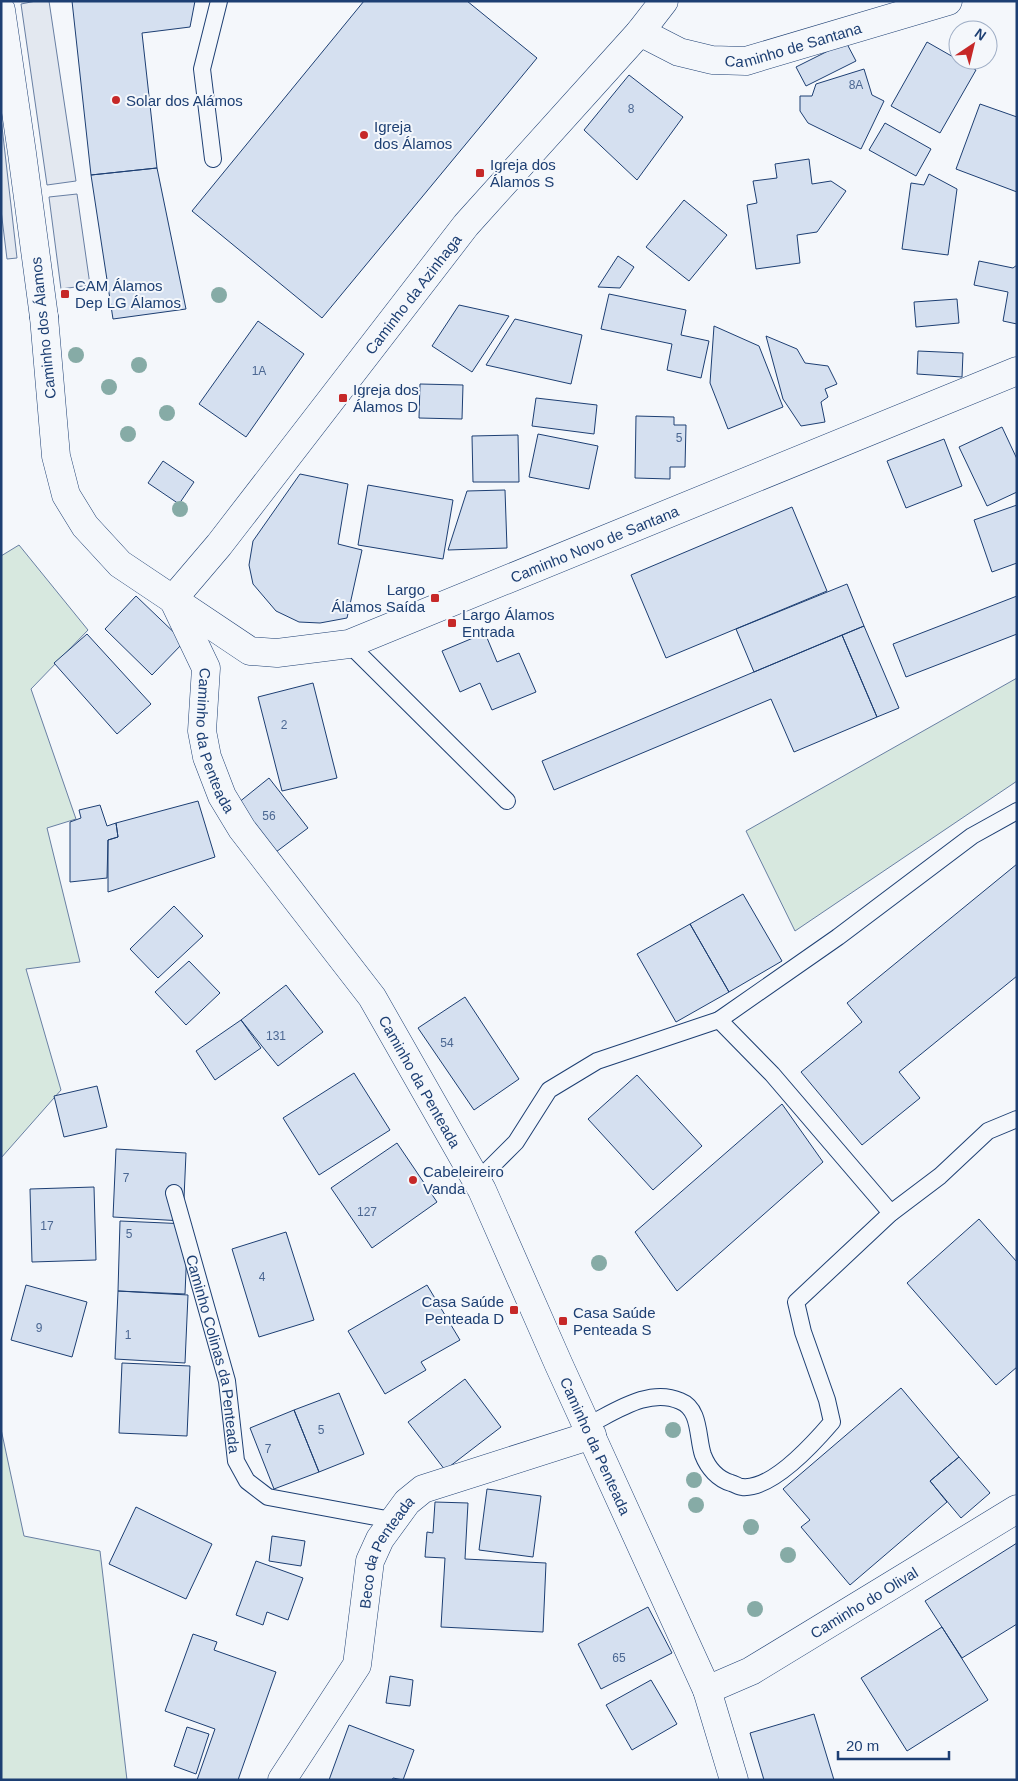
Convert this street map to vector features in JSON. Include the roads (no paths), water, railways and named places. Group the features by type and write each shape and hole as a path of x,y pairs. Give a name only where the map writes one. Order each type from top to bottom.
{"street":[{"name":"Caminho da Azinhaga","path":"173,599 219,545 466,225 640,32 664,1"},
{"name":"Caminho de Santana","path":"640,32 678,52 712,60 746,61 948,1"},
{"name":"Caminho dos Álamos","path":"1,10 44,317 56,456 66,495 85,526 120,564 173,599"},
{"name":"Caminho Novo de Santana","path":"173,599 250,651 277,653 349,644 1017,371"},
{"name":"Caminho da Penteada","path":"173,599 206,668 202,731 207,757 222,796 242,829 372,997 477,1181 707,1690 734,1780"},
{"name":"Beco da Penteada","path":"282,1780 357,1664 370,1561 380,1539 406,1502 423,1489 590,1430"},
{"name":"Caminho do Olival","path":"707,1690 750,1671 1017,1509"}],"lane":[{"path":"212,159 202,69 219,1"},
{"path":"349,644 507,801"},
{"path":"477,1181 516,1142 549,1090 597,1061 719,1020 838,937 972,836 1017,810"},
{"path":"719,1020 772,1074 891,1213"},
{"path":"590,1430 642,1399 662,1396 682,1401 690,1409 696,1422 702,1454 709,1468 723,1480 742,1487 769,1481 801,1454 832,1422 827,1400 803,1332 796,1302 891,1213 940,1176 988,1132 1017,1119"},
{"name":"Caminho Colinas da Penteada","path":"174,1193 227,1381 236,1461 247,1481 268,1497 392,1520"}],"place":[{"name":"Solar dos Alámos","path":"116,100"},
{"name":"Igreja dos Álamos","path":"364,135"},
{"name":"Igreja dos Álamos S","path":"480,173"},
{"name":"CAM Álamos Dep LG Álamos","path":"65,294"},
{"name":"Igreja dos Álamos D","path":"343,398"},
{"name":"Largo Álamos Saída","path":"435,598"},
{"name":"Largo Álamos Entrada","path":"452,623"},
{"name":"Cabeleireiro Vanda","path":"413,1180"},
{"name":"Casa Saúde Penteada D","path":"514,1310"},
{"name":"Casa Saúde Penteada S","path":"563,1321"}]}
